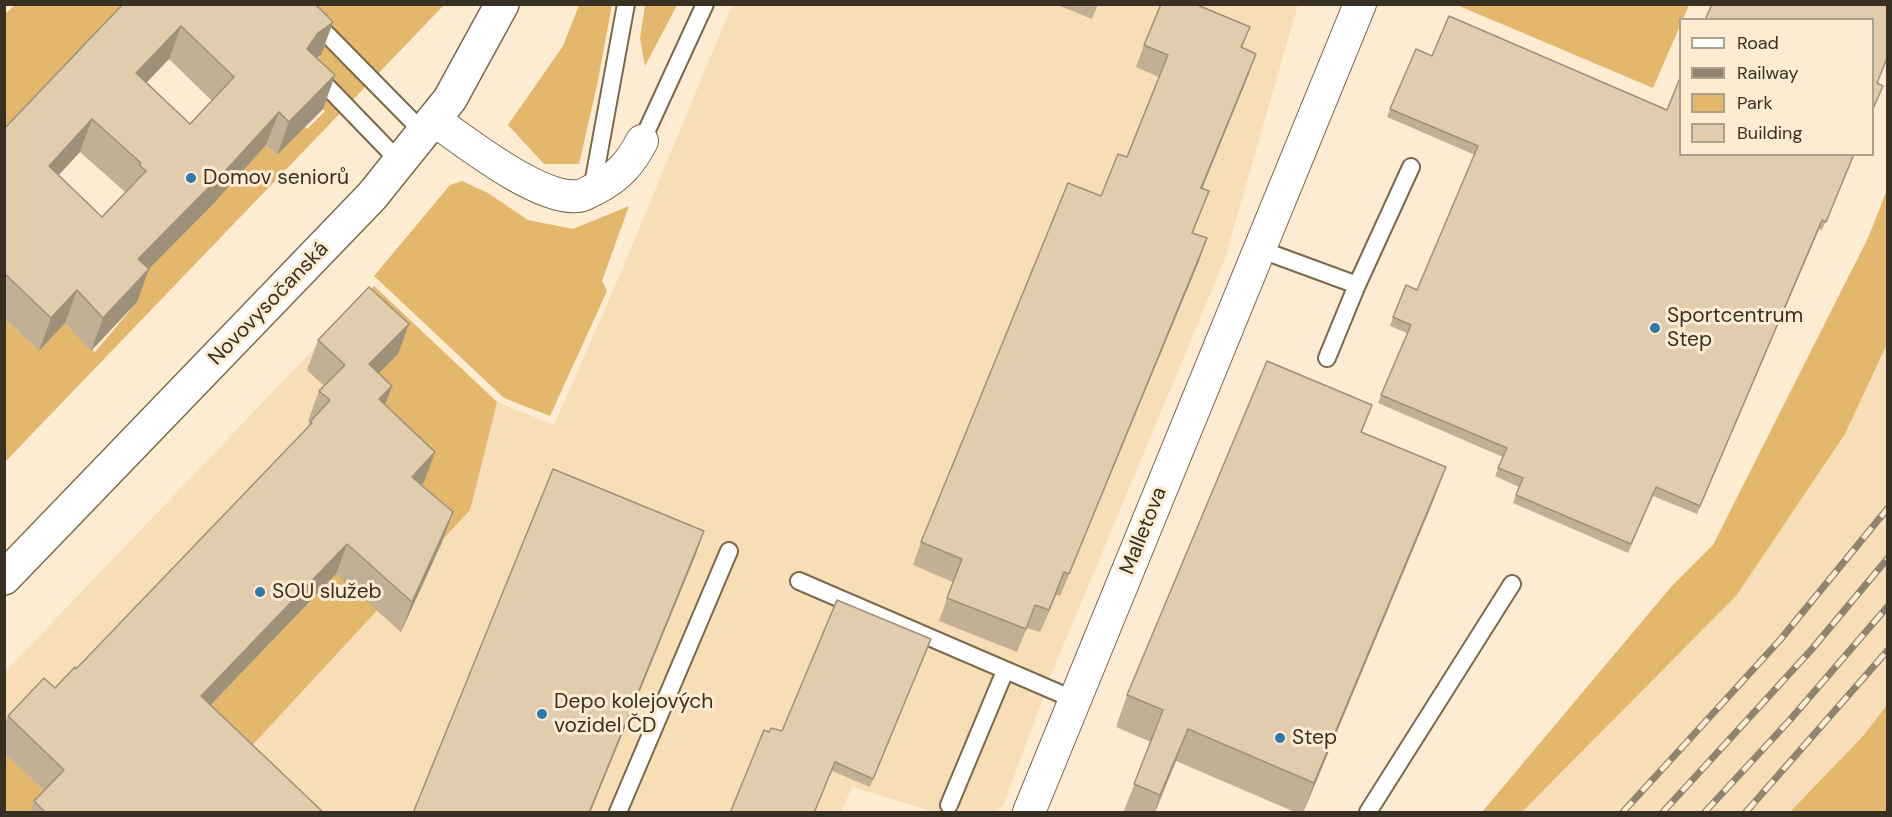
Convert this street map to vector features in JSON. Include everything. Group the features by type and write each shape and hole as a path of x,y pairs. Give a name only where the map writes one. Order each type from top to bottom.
{"main road":[{"name":"Novovysočanská","path":"4,578 372,196 450,99 502,4"}],"street":[{"name":"Malletova","path":"1029,813 1360,4"},
{"path":"428,125 549,193 578,196 612,180 629,164 642,141"}],"lane":[{"path":"297,4 428,125"},
{"path":"592,190 626,4"},
{"path":"642,141 705,4"},
{"path":"314,73 400,162"},
{"path":"1327,358 1357,285 1411,167"},
{"path":"1259,249 1357,285"},
{"path":"618,813 729,551"},
{"path":"799,581 1075,700"},
{"path":"1368,813 1512,585"},
{"path":"949,805 1005,671"}],"shaded area":[{"path":"732,5 1298,5 1224,261 1053,670 1004,804 995,812 935,812 852,787 841,812 5,812 4,673 374,286 497,402 554,425 622,270"},
{"path":"1887,344 1887,705 1863,736 1790,812 1522,812 1736,596 1845,434"}],"green space":[{"path":"1689,4 1683,18 1679,18 1679,27 1653,88 1457,5"},
{"path":"15,5 142,5 5,149 4,15"},
{"path":"268,5 444,5 5,462 4,318 39,350 65,323 95,352 137,302 126,292 266,145 277,155 304,127 307,129 325,111 295,82 321,55"},
{"path":"579,5 612,5 597,85 579,164 544,164 508,125 563,46"},
{"path":"645,5 677,5 645,66 640,38"},
{"path":"462,181 488,193 528,220 573,229 629,206 602,281 607,291 550,416 504,398 374,276 450,185"},
{"path":"1887,190 1887,344 1845,434 1736,596 1522,812 1482,812 1671,587 1713,545 1868,238"},
{"path":"374,286 497,402 470,510 233,766 167,750 369,429 351,309"},
{"path":"1887,705 1887,812 1790,812 1863,736"},
{"path":"4,753 53,800 41,812 5,812"}],"building":[{"name":"Domov seniorů","path":"123,4 315,4 333,22 318,33 307,49 335,75 289,122 279,112 227,169 138,259 149,269 103,318 77,290 51,318 4,273 4,129","holes":["181,26 234,77 190,124 136,73","92,119 141,163 139,165 146,171 102,217 49,166"]},
{"path":"1161,4 1195,4 1250,27 1241,47 1256,54 1201,188 1209,191 1192,233 1207,238 1069,574 1064,572 1049,610 1035,605 1026,629 947,598 962,559 921,542 1068,183 1101,196 1118,154 1127,157 1168,55 1144,45"},
{"path":"1712,4 1887,4 1887,58 1877,83 1883,86 1874,106 1874,18 1706,18"},
{"path":"1449,16 1667,110 1679,80 1679,156 1853,156 1826,222 1822,220 1700,506 1656,487 1631,544 1516,495 1523,478 1498,468 1507,448 1381,395 1411,325 1393,317 1406,285 1417,290 1478,146 1390,109 1416,49 1432,56"},
{"path":"369,287 409,324 369,364 392,386 379,399 435,452 412,477 453,512 412,602 347,544 201,696 324,813 46,813 34,801 64,770 8,716 44,678 55,688 75,667 76,669 312,423 310,422 330,400 319,391 345,365 318,340"},
{"path":"1267,361 1372,405 1361,432 1446,467 1314,783 1188,729 1160,795 1134,784 1163,710 1127,695"},
{"name":"Depo kolejových vozidel ČD","path":"553,469 704,531 589,813 413,813"},
{"path":"837,600 931,639 873,779 835,762 814,813 730,813 764,730 769,732 771,728 782,731"}],"railway":[{"path":"1623,812 1780,640 1888,508"},
{"path":"1663,812 1812,649 1888,558"},
{"path":"1705,812 1789,721 1888,606"},
{"path":"1746,812 1888,650"}],"place":[{"name":"Domov seniorů","path":"191,178"},
{"name":"Sportcentrum Step","path":"1655,328"},
{"name":"SOU služeb","path":"260,592"},
{"name":"Depo kolejových vozidel ČD","path":"542,714"},
{"name":"Step","path":"1280,738"}]}
